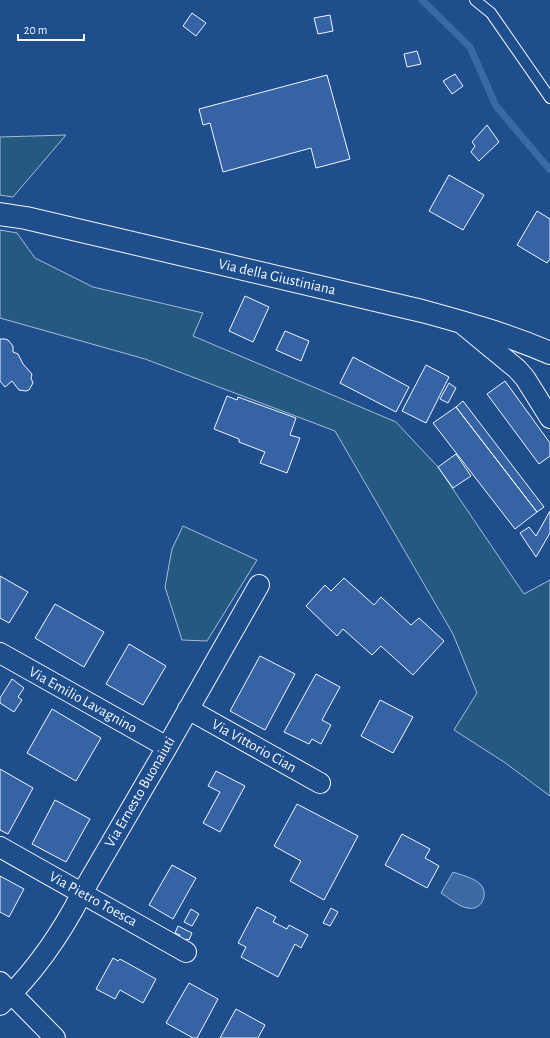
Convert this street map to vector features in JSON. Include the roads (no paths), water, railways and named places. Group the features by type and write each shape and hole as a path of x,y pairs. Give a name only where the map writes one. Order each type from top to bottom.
{"street":[{"name":"Via della Giustiniana","path":"0,214 26,218 458,320 518,340 550,353"},
{"path":"458,320 517,369 525,378 550,418"},
{"name":"Via Ernesto Buonaiuti","path":"4,993 55,940 71,915 82,893 259,585"},
{"name":"Via Emilio Lavagnino","path":"0,653 167,747"},
{"name":"Via Vittorio Cian","path":"188,709 320,783"},
{"name":"Via Pietro Toesca","path":"0,847 186,952"},
{"path":"4,993 55,1038"}],"lane":[{"path":"475,0 491,13 550,98"}],"waterway":[{"path":"422,0 470,47 496,106 550,170"}]}
